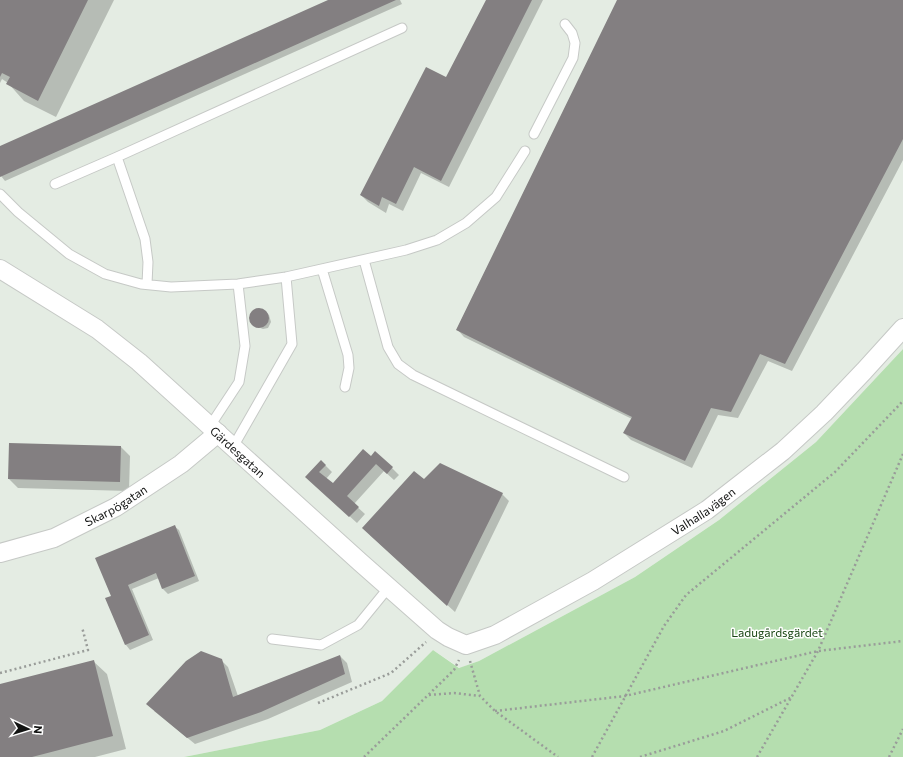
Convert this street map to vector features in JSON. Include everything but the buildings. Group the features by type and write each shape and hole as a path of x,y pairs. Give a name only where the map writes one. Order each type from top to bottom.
{"street":[{"name":"Gärdesgatan","path":"0,269 97,329 139,362 437,630 466,645"},
{"name":"Valhallavägen","path":"466,645 495,635 593,581 707,510 783,451 824,413 903,328"},
{"name":"Skarpögatan","path":"0,553 54,538 116,507 181,464 214,429"}],"lane":[{"path":"534,134 573,58 575,43 572,33 566,24"},
{"path":"56,184 402,28"},
{"path":"0,194 18,212 70,254 105,274 147,284 171,287 238,284 286,277 364,260 406,250 438,240 466,223 496,197 525,151"},
{"path":"117,157 145,239 148,262 147,284"},
{"path":"364,260 388,347 398,364 412,375 624,477"},
{"path":"322,269 348,355 349,368 344,387"},
{"path":"233,447 292,344 286,277"},
{"path":"214,429 239,382 245,346 238,284"},
{"path":"272,639 321,645 358,625 389,587"}],"path":[{"path":"592,757 664,626 686,595 835,472 903,401"},
{"path":"756,757 818,651 903,454"},
{"path":"0,673 88,650 82,627"},
{"path":"318,703 391,673 421,647 437,630"},
{"path":"495,711 625,696 818,651 903,641"},
{"path":"364,757 454,670 466,645"},
{"path":"466,645 480,696 495,711 558,757"},
{"path":"428,695 454,693 480,696"},
{"path":"640,757 724,731 792,696"},
{"path":"889,757 903,729"}],"shaded area":[{"path":"0,0 903,0 903,349 816,442 719,520 635,577 479,661 460,668 433,650 382,701 320,730 184,757 0,757"}],"green space":[{"name":"Ladugårdsgärdet","path":"903,349 903,757 184,757 320,730 382,701 433,650 459,668 479,661 635,577 719,520 816,442"}]}
